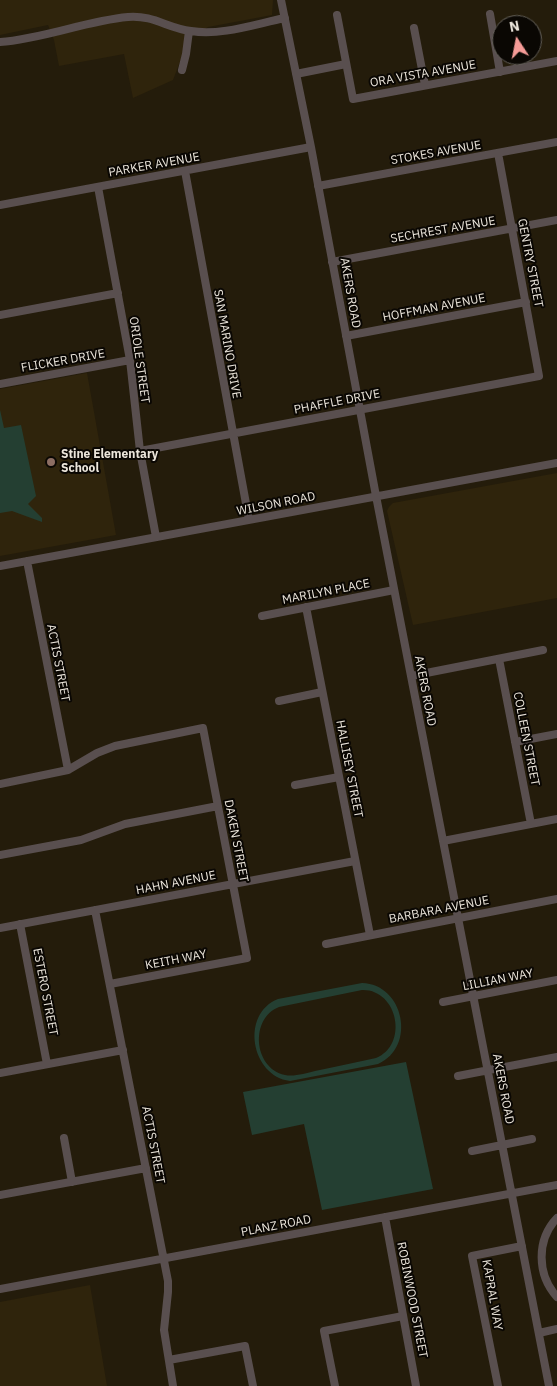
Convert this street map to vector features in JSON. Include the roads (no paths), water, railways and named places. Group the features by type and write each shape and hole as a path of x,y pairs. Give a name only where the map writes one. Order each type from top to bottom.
{"street":[{"name":"AKERS ROAD","path":"281,0 549,1386"},
{"path":"296,74 346,64 337,14"},
{"path":"490,14 500,72"},
{"path":"0,42 136,17 160,21 189,31 215,32 285,18"},
{"path":"414,28 425,85"},
{"path":"182,70 189,31"},
{"name":"ORA VISTA AVENUE","path":"346,64 353,99 557,61"},
{"name":"STOKES AVENUE","path":"318,186 557,142"},
{"name":"PARKER AVENUE","path":"0,205 311,148"},
{"name":"GENTRY STREET","path":"498,153 539,376"},
{"name":"SAN MARINO DRIVE","path":"185,171 249,520"},
{"name":"ORIOLE STREET","path":"98,187 130,360 140,451 156,537"},
{"name":"SECHREST AVENUE","path":"332,262 557,220"},
{"path":"0,315 118,293"},
{"name":"HOFFMAN AVENUE","path":"346,336 526,302"},
{"name":"FLICKER DRIVE","path":"0,384 130,360"},
{"name":"PHAFFLE DRIVE","path":"140,451 539,376"},
{"name":"WILSON ROAD","path":"0,566 557,463"},
{"name":"ACTIS STREET","path":"27,561 68,770"},
{"name":"MARILYN PLACE","path":"262,616 394,590"},
{"name":"HALLISEY STREET","path":"306,607 370,936"},
{"path":"411,676 543,650"},
{"name":"COLLEEN STREET","path":"499,659 531,824"},
{"path":"279,701 322,692"},
{"name":"DAKEN STREET","path":"68,770 97,753 115,746 203,728 247,958"},
{"path":"515,742 557,734"},
{"path":"0,784 68,770"},
{"path":"295,785 339,777"},
{"path":"0,855 82,840 125,824 218,806"},
{"path":"443,841 557,819"},
{"name":"HAHN AVENUE","path":"0,928 355,861"},
{"name":"BARBARA AVENUE","path":"326,944 557,899"},
{"name":"ACTIS STREET","path":"95,910 164,1259 168,1292 164,1330 174,1386"},
{"name":"ESTERO STREET","path":"20,924 46,1064"},
{"name":"KEITH WAY","path":"110,984 247,958"},
{"name":"LILLIAN WAY","path":"443,1002 557,980"},
{"path":"0,1073 123,1050"},
{"path":"458,1076 557,1057"},
{"path":"64,1138 72,1182"},
{"path":"472,1151 532,1139"},
{"path":"0,1195 146,1168"},
{"name":"PLANZ ROAD","path":"0,1289 557,1185"},
{"name":"ROBINWOOD STREET","path":"385,1217 416,1386"},
{"path":"557,1218 548,1230 541,1257 544,1276 548,1286 557,1298"},
{"name":"KAPRAL WAY","path":"498,1386 472,1256 522,1246"},
{"path":"335,1386 324,1331 403,1316"},
{"path":"539,1334 557,1330"},
{"path":"169,1360 245,1346 253,1386"}],"place":[{"name":"Stine Elementary School","path":"51,462"}]}
